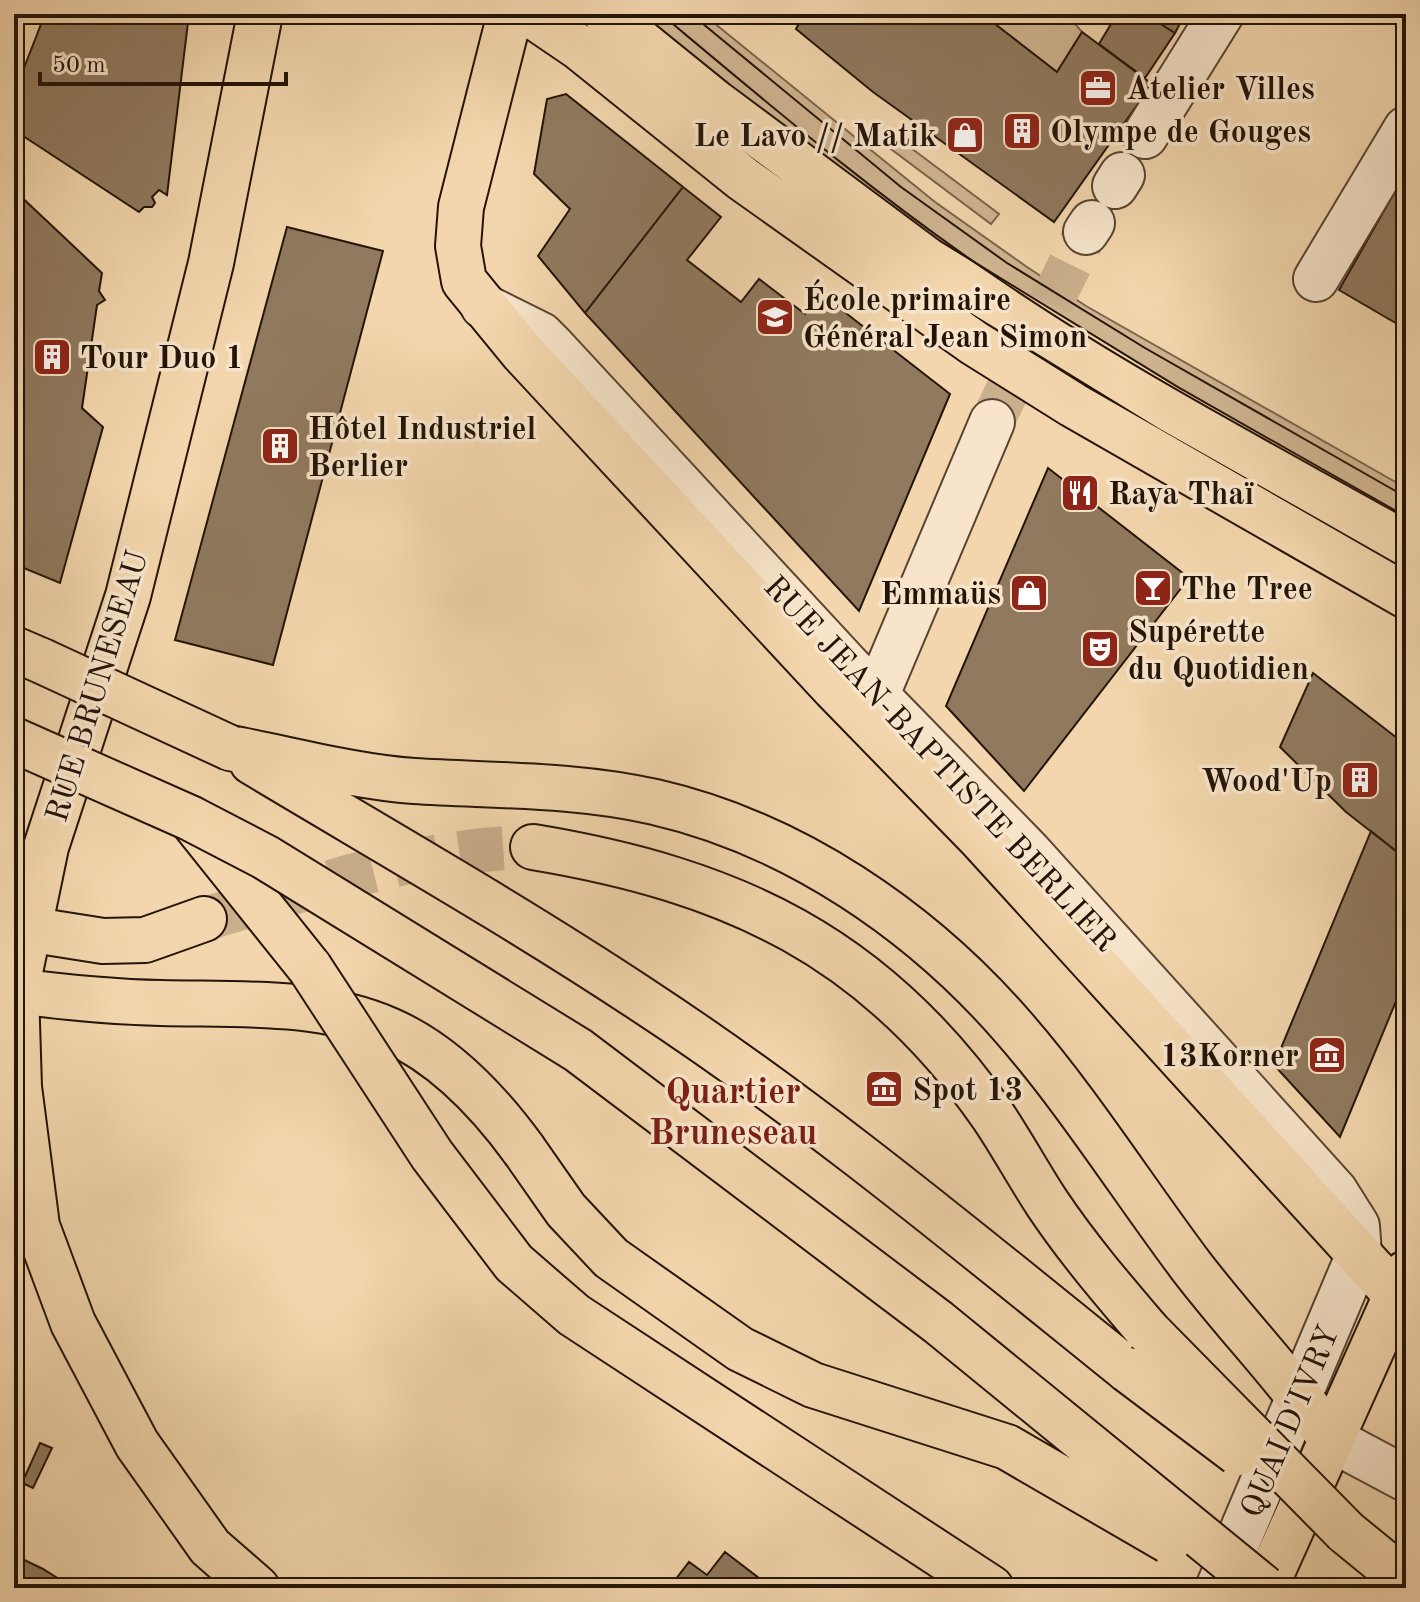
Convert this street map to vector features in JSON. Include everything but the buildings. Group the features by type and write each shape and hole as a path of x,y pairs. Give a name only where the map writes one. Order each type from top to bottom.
{"main road":[{"name":"RUE BRUNESEAU","path":"257,1588 210,1547 137,1444 73,1323 37,1226 16,1088 15,991 46,847 128,596 211,263 260,14"},
{"name":"RUE JEAN-BAPTISTE BERLIER","path":"510,14 461,207 458,246 464,281 483,306 871,707 981,839 1359,1254 1401,1284"},
{"path":"530,14 580,48 743,179 974,343 1073,405 1406,596"},
{"path":"606,14 716,103 927,260 1168,408 1406,543"},
{"path":"14,649 230,748 502,909 656,1009 844,1142 1128,1370 1346,1532 1406,1581"},
{"path":"14,740 190,818 265,857 578,1050 938,1322 1264,1588"},
{"path":"230,748 412,781 576,789 656,802 711,819 785,848 859,891 923,939 975,986 1015,1029 1195,1271 1301,1396 1331,1439"},
{"path":"190,818 310,968 432,1155 514,1263 574,1315 991,1588"},
{"path":"533,847 655,872 728,897 809,936 863,974 923,1028 959,1073 992,1115 1048,1205 1148,1331 1346,1532"},
{"path":"27,929 103,941 145,940 204,919"},
{"path":"15,991 75,998 294,1008 359,1019 392,1031 448,1068 483,1098 566,1210 611,1258 740,1349 813,1385 1007,1447 1248,1588"},
{"name":"QUAI D'IVRY","path":"1264,1588 1401,1284"}],"street":[{"path":"1145,136 1221,14"},
{"path":"1316,279 1406,129"},
{"path":"871,707 992,422"},
{"name":"QUAI D'IVRY","path":"1218,1588 1359,1254"},
{"path":"1331,1439 1406,1479"}],"shaded area":[{"path":"638,14 703,14 935,202 1027,267 1086,306 1406,488 1406,525 913,231"},
{"path":"982,14 1067,14 1082,32 1057,72"},
{"path":"891,133 999,214 991,224 883,143"}],"tunnel":[{"path":"992,422 1086,232"},
{"path":"204,919 408,862 449,854 533,847"}],"tram line":[{"path":"661,14 869,184 999,279 1149,373 1406,518"},
{"path":"691,14 901,187 1007,263 1145,348 1406,497"}],"place":[{"name":"Atelier Villes","path":"1098,88"},
{"name":"Olympe de Gouges","path":"1022,131"},
{"name":"Le Lavo // Matik","path":"965,135"},
{"name":"École primaire Général Jean Simon","path":"775,317"},
{"name":"Tour Duo 1","path":"52,357"},
{"name":"Hôtel Industriel Berlier","path":"280,446"},
{"name":"Raya Thaï","path":"1080,493"},
{"name":"The Tree","path":"1153,588"},
{"name":"Emmaüs","path":"1029,593"},
{"name":"Supérette du Quotidien","path":"1100,649"},
{"name":"Wood'Up","path":"1360,780"},
{"name":"13Korner","path":"1327,1055"},
{"name":"Spot 13","path":"884,1089"}],"district":[{"name":"Quartier Bruneseau","path":"733,1110"}]}
